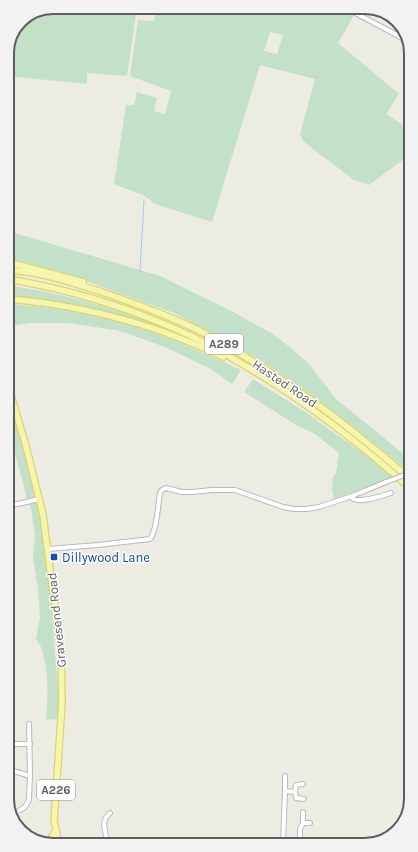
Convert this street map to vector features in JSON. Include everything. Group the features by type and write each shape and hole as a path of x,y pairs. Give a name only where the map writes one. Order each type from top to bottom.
{"main road":[{"name":"A289","path":"14,264 67,277 125,296 176,317 206,334"},
{"name":"Hasted Road","path":"14,270 51,277 85,286 138,304 206,334 256,363 317,404 359,436 404,474"},
{"name":"Hasted Road","path":"14,279 73,293 136,313 194,338 249,368 283,389 339,428 404,483"},
{"name":"A289","path":"14,300 79,308 111,316 158,330 249,368"},
{"name":"Gravesend Road","path":"14,406 26,446 43,515 61,654 62,703 54,821 58,838"},
{"name":"Gravesend Road","path":"52,838 56,831"}],"street":[{"path":"357,14 400,37"},
{"path":"48,549 149,539 154,534 160,493 166,488 182,492 235,490 283,507 306,509 318,507 352,496 404,475"},
{"path":"352,496 356,501 391,493"},
{"path":"14,504 39,499"},
{"path":"17,812 28,803 29,796 29,724"},
{"path":"14,744 30,744"},
{"path":"14,771 30,775"},
{"path":"283,838 285,776"},
{"path":"301,783 296,785 295,792 296,798 302,800"},
{"path":"285,791 295,792"},
{"path":"300,838 300,829 303,823 303,812"},
{"path":"107,838 104,825 106,817 110,813"},
{"path":"101,814 106,817"},
{"path":"303,823 310,823"}],"green space":[{"path":"136,14 127,76 87,73 87,84 14,77 15,43 22,29 33,19 45,15"},
{"path":"155,14 354,15 338,43 399,94 386,114 404,125 404,159 369,185 354,180 304,142 300,134 315,79 260,65 212,222 155,204 143,195 114,184 126,105 134,105 137,92 157,98 154,111 165,114 171,91 130,76 138,20 154,21","holes":["270,32 283,35 277,54 264,51"]},
{"path":"14,233 160,276 235,313 271,333 309,364 336,399 404,454 404,467 340,416 255,357 174,313 72,276 14,262"},
{"path":"14,286 99,305 153,323 181,336 122,317 14,298"},
{"path":"14,304 101,316 114,319 174,341 241,370 232,384 211,369 165,347 120,331 67,323 31,323 15,325"},
{"path":"253,379 307,413 393,477 334,499 332,489 333,477 336,473 339,453 315,434 296,425 244,392"},
{"path":"14,416 37,497 50,591 59,702 57,719 46,720 46,667 42,649 36,639 40,617 38,589 33,557 35,535 31,508 26,503 26,495 14,449"}],"waterway":[{"path":"140,272 144,200"}],"place":[{"name":"Dillywood Lane","path":"54,557"}]}
